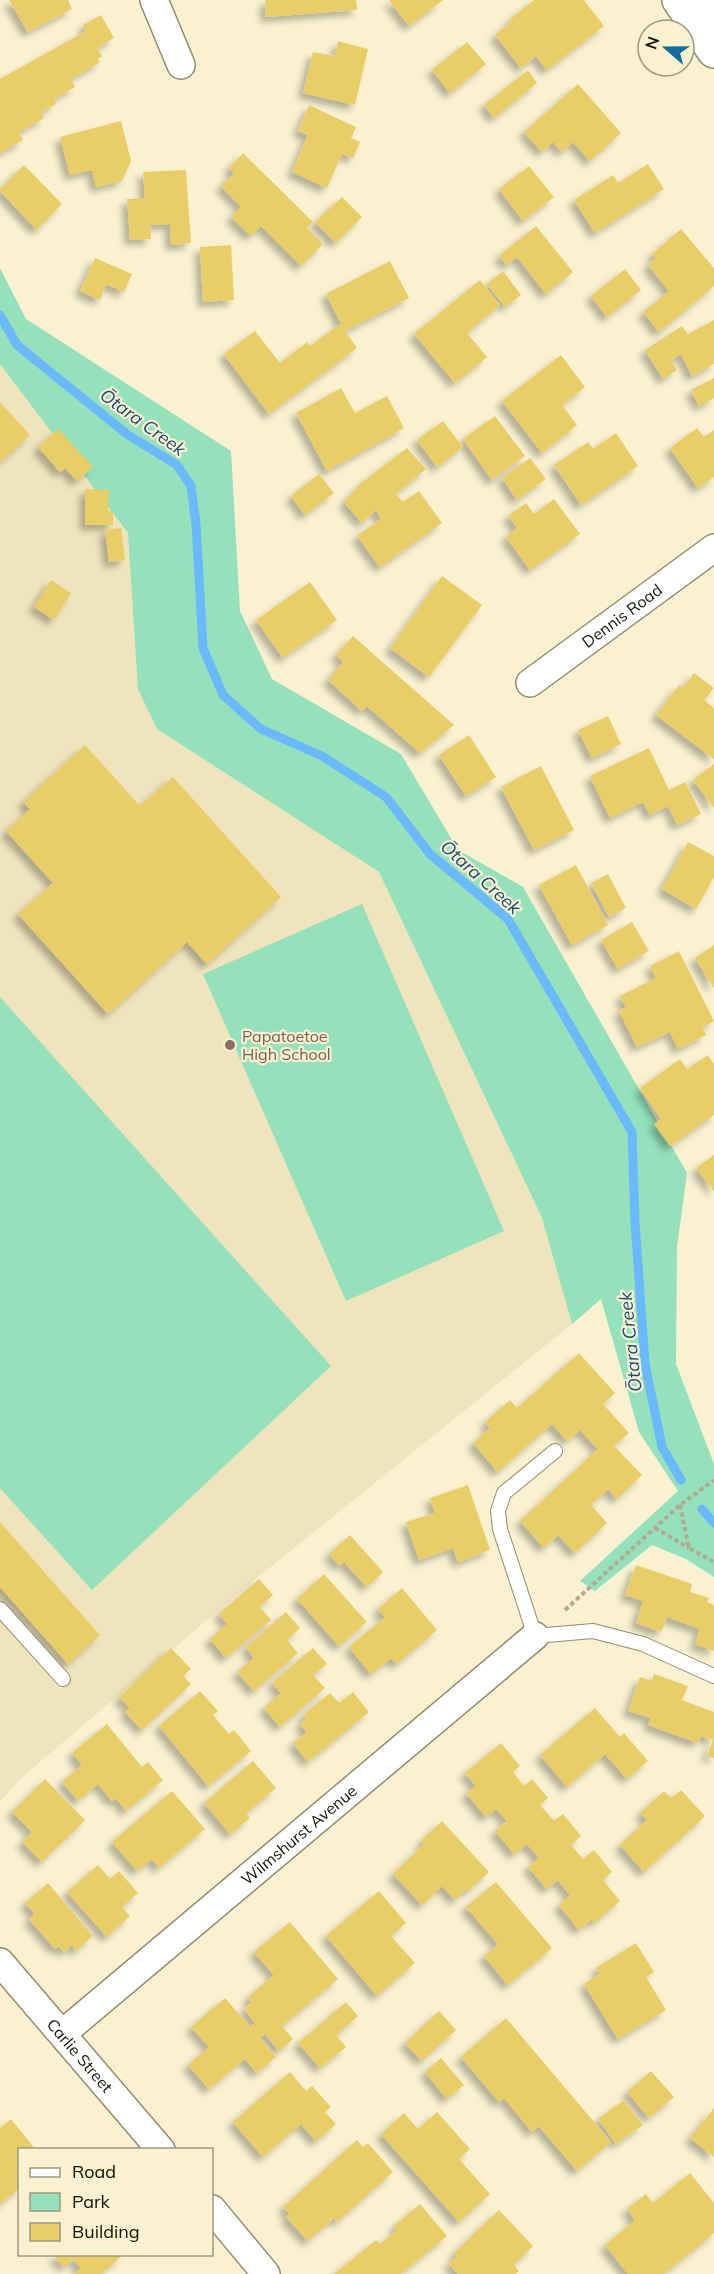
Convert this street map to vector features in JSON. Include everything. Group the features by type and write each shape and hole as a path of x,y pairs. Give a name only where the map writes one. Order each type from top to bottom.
{"street":[{"path":"154,0 181,65"},
{"path":"695,9 714,51"},
{"name":"Dennis Road","path":"530,683 714,548"},
{"name":"Wilmshurst Avenue","path":"63,2033 535,1636"},
{"name":"Carlie Street","path":"0,1962 159,2148"},
{"path":"213,2210 266,2274"}],"lane":[{"path":"555,1451 504,1493 498,1511 500,1530 535,1636 593,1631 643,1644 714,1676"},
{"path":"0,1609 63,1679"}],"path":[{"path":"535,1636 680,1505 714,1480"},
{"path":"680,1505 689,1548"},
{"path":"655,1528 714,1562"}],"shaded area":[{"name":"Papatoetoe High School","path":"0,342 123,480 157,729 379,872 542,1218 572,1324 247,1586 20,1779 0,1802"}],"green space":[{"path":"0,268 26,319 231,451 240,611 272,679 401,754 458,850 523,887 687,1173 677,1247 676,1364 714,1464 714,1577 686,1559 652,1545 595,1591 580,1581 678,1491 639,1432 601,1299 572,1324 542,1218 379,872 157,729 138,689 128,533 0,364"},
{"path":"362,904 504,1231 346,1301 203,974"},
{"path":"0,997 331,1366 92,1590 0,1488"}],"building":[{"path":"9,0 68,0 72,9 28,32"},
{"path":"265,0 356,0 357,10 266,17"},
{"path":"389,0 443,0 409,26"},
{"path":"534,0 584,0 604,26 547,70 536,56 521,68 495,35 511,22 509,20"},
{"path":"101,15 114,38 97,48 102,56 98,59 100,62 71,79 75,87 54,99 56,104 41,112 44,118 19,132 23,140 0,153 0,79 86,31 83,25"},
{"path":"338,41 368,49 355,105 303,93 313,52 335,56"},
{"path":"467,42 486,64 450,93 432,70"},
{"path":"528,70 537,83 494,118 484,105"},
{"path":"578,84 621,133 590,161 573,142 562,152 553,142 542,152 524,132"},
{"path":"309,105 356,127 351,138 360,142 353,158 342,154 327,188 292,172 308,135 298,131"},
{"path":"121,121 131,161 122,181 96,187 92,170 70,175 60,137"},
{"path":"243,153 313,222 307,228 323,244 301,266 261,226 251,236 231,217 241,207 221,186 234,173 229,168"},
{"path":"648,164 664,189 595,233 574,200 613,175 618,183"},
{"path":"24,165 62,204 37,230 0,191"},
{"path":"529,166 554,197 523,221 499,189"},
{"path":"186,170 191,243 171,245 170,224 150,225 151,239 130,240 127,199 145,198 143,172"},
{"path":"342,197 362,217 336,243 315,222"},
{"path":"536,226 573,272 546,294 517,257 507,265 499,256"},
{"path":"681,229 714,268 714,286 659,332 643,312 669,291 648,265 656,258 652,254"},
{"path":"231,245 234,300 203,302 200,247"},
{"path":"95,258 132,274 124,292 106,284 100,300 80,291"},
{"path":"390,261 409,298 345,331 326,294"},
{"path":"625,269 641,290 607,317 591,296"},
{"path":"503,271 521,295 505,307 487,284"},
{"path":"480,280 500,305 467,333 487,357 455,383 414,334"},
{"path":"714,320 714,364 692,376 681,354 671,360 677,370 663,379 645,350 682,326 688,334"},
{"path":"340,324 357,348 269,414 224,354 255,331 280,363 307,342 310,346"},
{"path":"561,355 585,387 562,405 577,425 542,453 502,401"},
{"path":"714,378 714,398 699,406 691,390"},
{"path":"341,388 355,413 387,396 404,428 327,471 296,413"},
{"path":"0,402 30,435 0,462"},
{"path":"495,416 525,456 492,480 463,439"},
{"path":"443,421 463,447 437,467 417,440"},
{"path":"697,428 704,437 714,430 714,477 698,488 670,448"},
{"path":"58,429 93,467 77,481 65,468 60,472 38,447"},
{"path":"616,433 638,466 581,505 554,465 588,442 593,449"},
{"path":"407,448 426,469 396,494 403,502 419,491 442,523 380,567 357,536 381,519 376,510 362,523 344,502 360,484"},
{"path":"530,458 546,479 517,500 502,478"},
{"path":"319,474 334,493 305,515 291,496"},
{"path":"85,489 109,490 108,511 113,511 113,525 85,525"},
{"path":"554,499 580,534 530,570 506,537 517,528 508,516 526,503 534,514"},
{"path":"121,528 125,560 109,562 105,530"},
{"path":"442,576 482,605 429,677 390,648"},
{"path":"51,580 71,593 54,620 34,607"},
{"path":"310,582 337,620 283,658 256,620"},
{"path":"353,636 454,725 420,753 367,706 362,711 328,680 343,662 336,655"},
{"path":"694,673 714,688 704,700 714,708 714,759 656,715 679,685 683,688"},
{"path":"608,716 621,744 592,758 578,730"},
{"path":"469,735 496,777 466,796 439,755"},
{"path":"85,745 140,806 173,777 281,897 207,964 187,942 108,1014 18,914 53,883 6,831 30,809 23,802"},
{"path":"649,748 669,790 685,782 701,814 677,825 668,806 650,815 643,802 610,818 590,776"},
{"path":"714,764 714,808 693,780"},
{"path":"541,766 574,830 534,850 501,787"},
{"path":"688,842 714,856 714,877 696,909 662,889"},
{"path":"576,865 608,925 572,945 539,885"},
{"path":"608,874 626,908 609,917 591,883"},
{"path":"632,922 649,951 618,969 601,940"},
{"path":"714,945 714,988 695,958"},
{"path":"679,951 714,1021 702,1027 706,1035 678,1049 670,1032 637,1047 619,1011 626,1007 620,996 656,978 650,966"},
{"path":"708,1055 714,1064 714,1115 670,1146 654,1124 661,1119 640,1088 680,1059 687,1069"},
{"path":"714,1155 714,1191 696,1168"},
{"path":"579,1353 615,1393 603,1404 629,1433 614,1446 642,1475 617,1499 608,1489 591,1505 607,1523 575,1553 558,1535 544,1548 520,1521 598,1449 580,1430 567,1441 552,1424 498,1472 473,1443 490,1428 485,1422 510,1400 517,1408"},
{"path":"468,1485 490,1550 458,1562 453,1548 419,1560 406,1522 435,1513 430,1498"},
{"path":"0,1522 100,1635 68,1664 0,1587"},
{"path":"350,1535 383,1572 367,1587 344,1562 340,1566 329,1554"},
{"path":"636,1565 692,1584 690,1592 709,1598 707,1602 714,1605 714,1651 695,1644 700,1629 667,1617 661,1632 636,1623 643,1601 625,1595"},
{"path":"324,1574 367,1622 339,1646 297,1599"},
{"path":"259,1579 273,1595 260,1607 271,1620 226,1658 210,1639 227,1624 219,1614"},
{"path":"402,1588 437,1630 397,1664 391,1658 371,1674 349,1647 385,1617 378,1609"},
{"path":"286,1612 300,1628 287,1640 298,1653 254,1691 237,1672 254,1658 246,1647"},
{"path":"171,1648 191,1669 183,1676 191,1684 142,1730 125,1712 130,1708 119,1697"},
{"path":"313,1648 327,1664 313,1675 325,1688 280,1727 264,1708 281,1693 272,1683"},
{"path":"654,1674 688,1686 682,1700 714,1712 714,1758 707,1756 713,1740 701,1736 698,1743 648,1725 651,1718 628,1711 640,1677 652,1681"},
{"path":"200,1691 218,1711 213,1715 229,1734 234,1730 251,1751 208,1786 159,1726"},
{"path":"353,1692 369,1712 308,1762 293,1743 307,1732 300,1724 306,1719 303,1715 330,1693 339,1703"},
{"path":"595,1708 620,1737 624,1733 648,1761 627,1779 605,1754 567,1787 540,1755"},
{"path":"107,1724 142,1767 148,1762 163,1780 126,1811 116,1798 112,1801 98,1784 78,1801 62,1782 82,1765 72,1753"},
{"path":"501,1743 520,1766 513,1772 524,1786 532,1779 548,1798 540,1805 554,1821 563,1814 581,1836 571,1845 583,1859 594,1850 612,1872 603,1880 620,1901 594,1923 592,1919 579,1930 559,1905 570,1895 558,1880 547,1889 528,1867 539,1858 527,1844 514,1854 495,1831 507,1821 496,1809 486,1817 466,1793 476,1786 465,1773"},
{"path":"253,1761 276,1788 246,1813 250,1818 230,1834 204,1803"},
{"path":"45,1779 85,1820 42,1862 22,1842 32,1832 12,1812"},
{"path":"681,1790 705,1816 644,1872 620,1845 647,1820 640,1813 664,1791 671,1798"},
{"path":"172,1791 205,1829 159,1868 152,1859 137,1871 112,1842"},
{"path":"442,1821 489,1872 455,1900 442,1886 422,1905 393,1874 424,1844 421,1841"},
{"path":"98,1865 110,1879 119,1871 138,1893 122,1907 130,1916 107,1937 67,1892"},
{"path":"496,1882 552,1948 508,1985 484,1956 498,1944 466,1907"},
{"path":"48,1883 93,1936 76,1951 72,1945 64,1952 59,1946 55,1949 29,1919 35,1914 25,1903"},
{"path":"379,1891 406,1923 391,1936 415,1963 377,1996 326,1936"},
{"path":"290,1922 338,1979 282,2026 293,2039 279,2051 265,2034 260,2038 276,2057 257,2073 245,2059 209,2089 188,2065 209,2047 191,2027 225,1998 250,2027 255,2023 244,2009 252,2002 248,1997 274,1975 254,1952"},
{"path":"636,1943 654,1972 646,1977 666,2010 618,2039 584,1984 600,1974 596,1968"},
{"path":"346,2002 358,2016 336,2035 346,2047 320,2068 298,2043"},
{"path":"439,2011 456,2030 422,2061 405,2043"},
{"path":"506,2018 611,2142 577,2171 539,2126 532,2132 504,2098 499,2102 461,2057"},
{"path":"441,2058 464,2085 447,2099 425,2072"},
{"path":"651,2071 674,2097 649,2118 627,2092"},
{"path":"290,2072 306,2091 312,2086 331,2107 325,2112 336,2124 316,2141 301,2124 263,2157 233,2122"},
{"path":"624,2100 643,2125 616,2144 598,2119"},
{"path":"714,2108 714,2157 690,2138"},
{"path":"437,2112 470,2149 459,2159 490,2194 459,2222 381,2134 404,2113 418,2129"},
{"path":"11,2119 34,2148 18,2148 18,2190 0,2204 0,2128"},
{"path":"357,2140 363,2147 368,2143 393,2172 337,2222 334,2218 308,2241 286,2217 290,2214 283,2207"},
{"path":"690,2173 714,2203 714,2233 664,2274 628,2274 605,2245 635,2220 627,2209 646,2194 653,2203"},
{"path":"420,2204 447,2236 401,2274 334,2274 376,2240 380,2244 397,2230 394,2226"},
{"path":"499,2210 533,2246 514,2265 519,2271 516,2274 458,2274 449,2264 457,2256 454,2253"},
{"path":"55,2256 122,2256 101,2274 74,2274 81,2268 73,2259 64,2267"}],"waterway":[{"name":"Ōtara Creek","path":"0,315 17,345 128,435 177,465 191,486 196,524 203,648 223,695 261,729 322,756 386,797 430,854 508,919 632,1132 635,1222 645,1364 662,1447 681,1480"},
{"name":"Ōtara Creek","path":"702,1509 714,1523"}],"place":[{"name":"Papatoetoe High School","path":"230,1045"}]}
